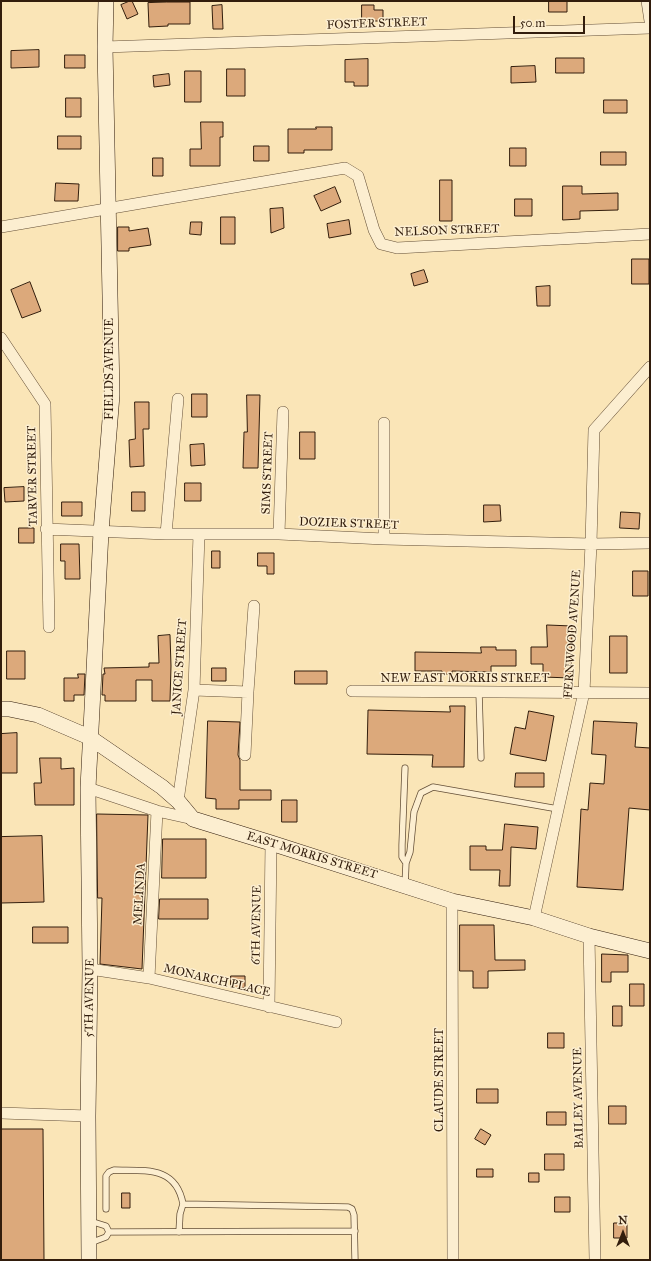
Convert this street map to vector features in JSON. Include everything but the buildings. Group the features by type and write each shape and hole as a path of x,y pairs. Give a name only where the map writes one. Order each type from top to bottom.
{"street":[{"name":"FIELDS AVENUE","path":"89,736 101,532 112,396 105,47 106,1"},
{"path":"647,1 650,21"},
{"name":"FOSTER STREET","path":"105,47 650,28"},
{"name":"NELSON STREET","path":"108,209 345,168 358,176 374,230 381,244 397,248 650,234"},
{"path":"1,226 108,209"},
{"name":"TARVER STREET","path":"1,338 45,404 46,530 49,627"},
{"name":"FERNWOOD AVENUE","path":"534,918 584,692 591,544 594,430 650,367"},
{"path":"166,534 178,398"},
{"name":"SIMS STREET","path":"279,534 283,412"},
{"path":"384,423 384,539"},
{"name":"DOZIER STREET","path":"46,530 166,534 279,534 384,539 591,544 650,543"},
{"name":"JANICE STREET","path":"178,801 194,690 199,534"},
{"path":"245,755 254,606"},
{"path":"194,690 248,692"},
{"name":"NEW EAST MORRIS STREET","path":"352,691 650,693"},
{"path":"1,709 9,709 38,715 89,736 162,787 178,801 193,819"},
{"name":"5TH AVENUE","path":"89,736 89,1260"},
{"path":"88,788 157,811 193,819"},
{"name":"MELINDA","path":"148,978 157,811"},
{"name":"EAST MORRIS STREET","path":"193,819 452,900 534,918 589,936 650,951"},
{"name":"6TH AVENUE","path":"269,1007 271,843"},
{"name":"CLAUDE STREET","path":"452,900 453,1260"},
{"name":"BAILEY AVENUE","path":"589,936 595,1260"},
{"name":"MONARCH PLACE","path":"90,968 148,978 336,1022"},
{"path":"1,1113 88,1116"}],"lane":[{"path":"479,692 481,758"},
{"path":"405,768 402,857 406,863"},
{"path":"405,886 406,863 410,852 414,812 422,793 433,788 558,809"},
{"path":"106,1209 106,1176 109,1172 114,1170 151,1172 165,1175 176,1185 182,1194 183,1204 180,1214 179,1232"},
{"path":"183,1204 348,1207 352,1209 354,1215 355,1260"},
{"path":"89,1221 106,1226 109,1232"},
{"path":"109,1232 355,1232"},
{"path":"89,1243 106,1237 109,1232"}]}
